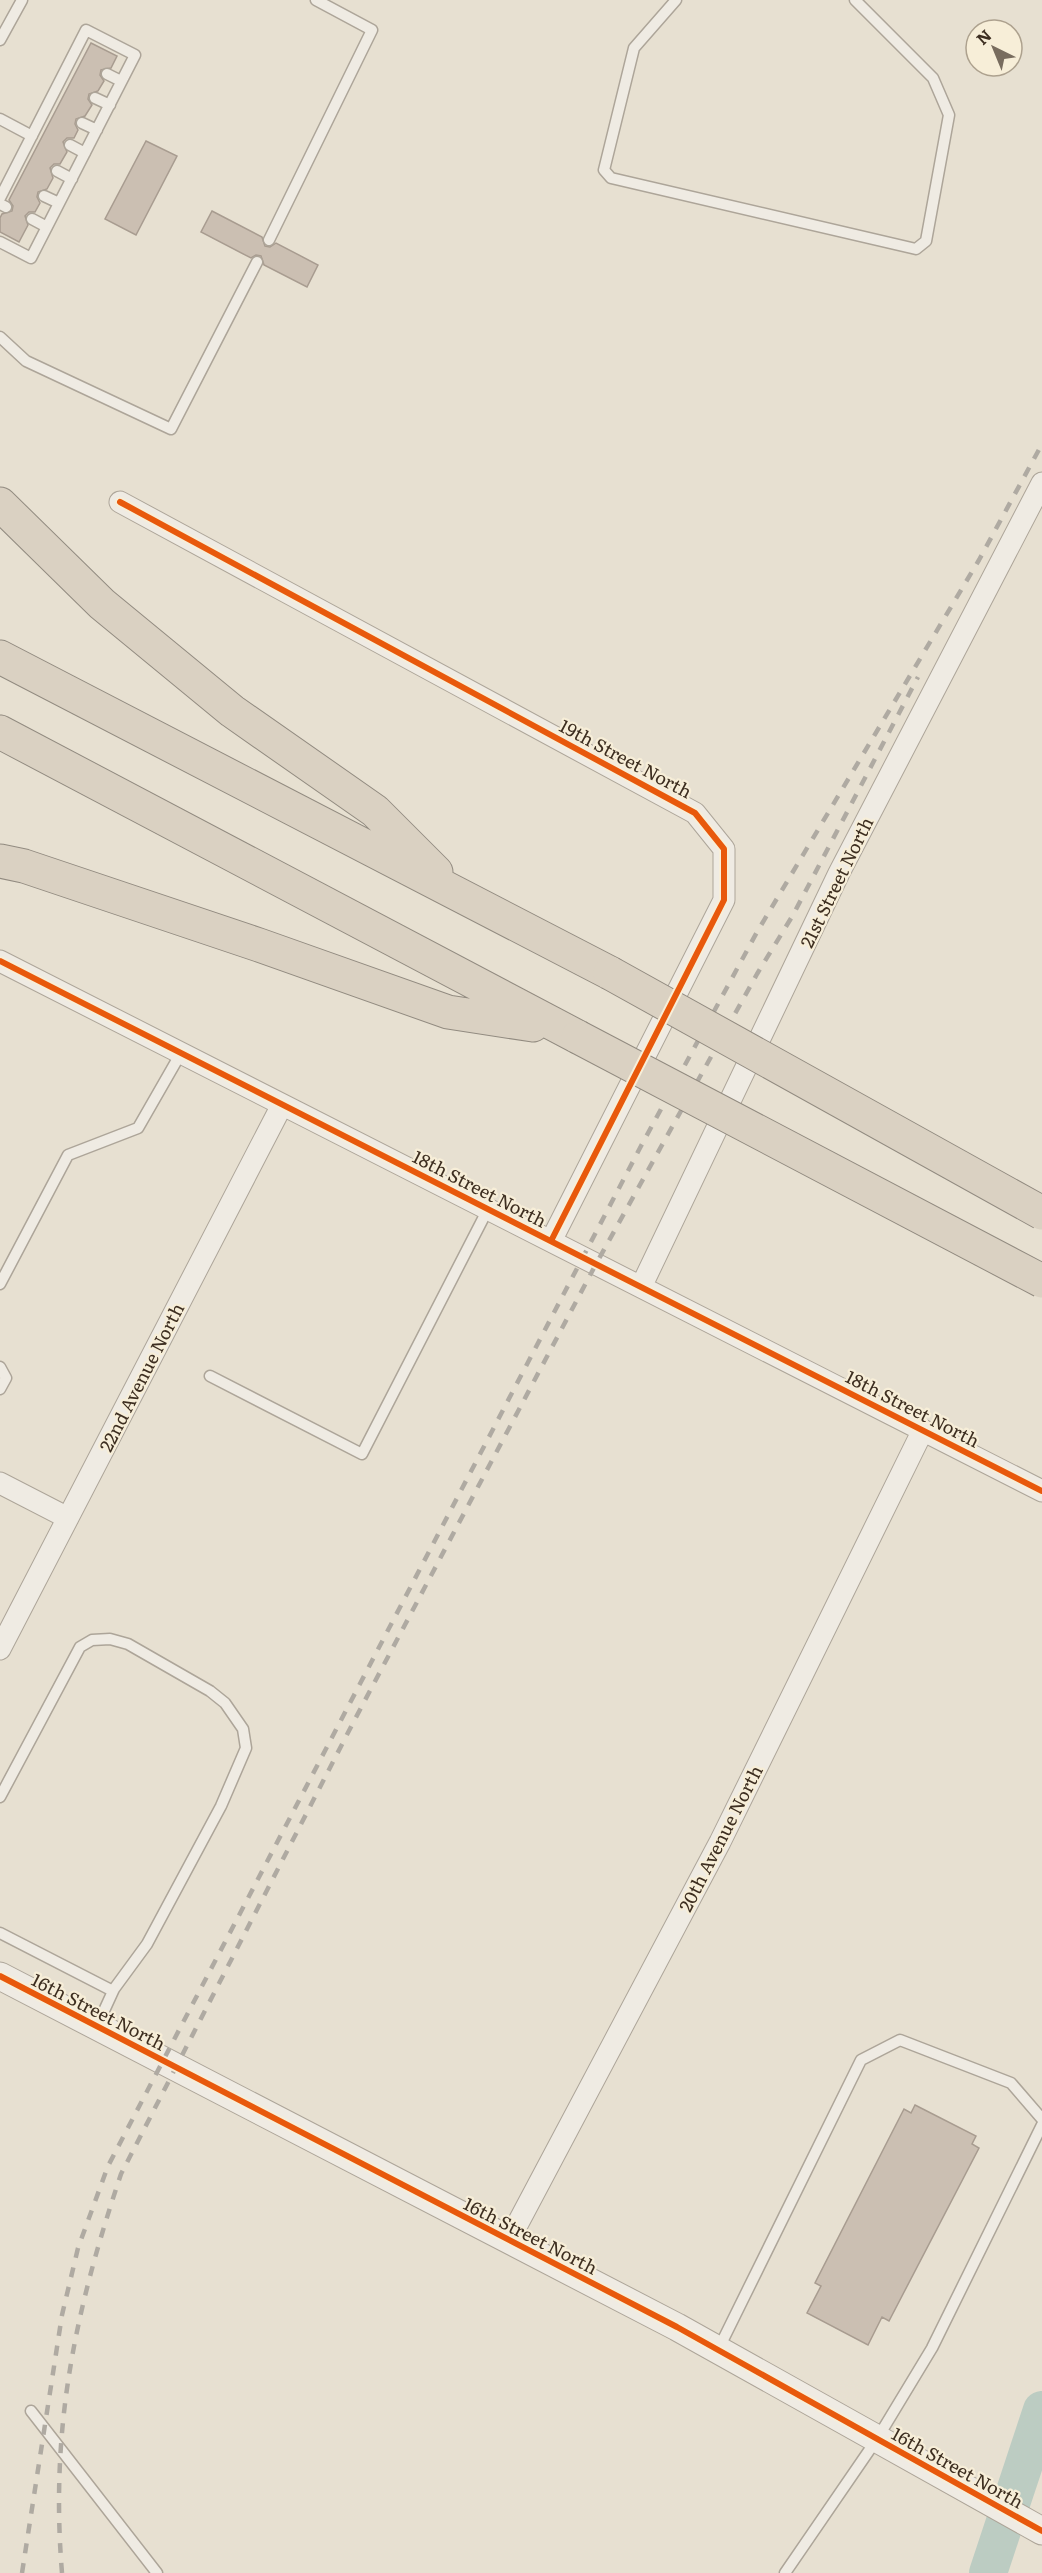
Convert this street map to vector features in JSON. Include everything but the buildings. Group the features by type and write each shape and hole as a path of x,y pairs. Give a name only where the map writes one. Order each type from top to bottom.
{"highway":[{"path":"0,504 102,604 232,711 375,811 459,895"},
{"path":"0,657 610,973 1042,1213"},
{"path":"0,732 1042,1281"},
{"path":"0,861 24,866 259,945 448,1012 569,1033"}],"street":[{"name":"21st Street North","path":"641,1287 839,873 1042,483"},
{"name":"19th Street North","path":"120,502 695,813 724,849 724,900 551,1241"},
{"name":"18th Street North","path":"0,961 1042,1491"},
{"name":"22nd Avenue North","path":"0,1649 282,1104"},
{"name":"20th Avenue North","path":"509,2240 720,1842 923,1430"},
{"path":"0,1483 68,1518"},
{"name":"16th Street North","path":"0,1977 718,2350 1042,2531"}],"lane":[{"path":"0,40 22,0"},
{"path":"269,240 372,30 316,0"},
{"path":"676,0 634,48 604,170 611,178 916,249 926,241 949,115 933,78 855,0"},
{"path":"0,242 31,258 135,54 86,30 77,59 2,203"},
{"path":"107,74 121,81"},
{"path":"95,98 110,105"},
{"path":"0,119 37,132"},
{"path":"82,123 97,130"},
{"path":"70,145 85,153"},
{"path":"57,171 72,178"},
{"path":"44,196 59,203"},
{"path":"32,219 47,227"},
{"path":"0,337 27,361 171,429 258,262"},
{"path":"0,1284 68,1155 138,1128 181,1053"},
{"path":"210,1376 362,1454 488,1209"},
{"path":"0,1367 6,1378 0,1389"},
{"path":"0,1797 80,1647 92,1640 110,1639 128,1644 210,1691 225,1703 243,1729 246,1748 221,1806 147,1944 113,1991 97,2026"},
{"path":"0,1933 113,1991"},
{"path":"718,2350 861,2060 900,2040 1011,2083 1042,2119"},
{"path":"785,2573 877,2439 932,2348 1042,2125"},
{"path":"31,2411 157,2573"}],"waterway":[{"path":"988,2573 1042,2410"}],"railway":[{"path":"22,2573 62,2315 78,2248 108,2166 641,1146 757,932 979,560 1042,444"},
{"path":"62,2573 59,2520 60,2469 63,2419 70,2370 91,2274 121,2174 354,1721 596,1264 757,974 793,915 918,677"}],"cycle path":[{"path":"120,502 695,813 724,849 724,900 551,1241"},
{"path":"0,961 1042,1491"},
{"path":"0,1976 677,2327 1042,2531"}]}
